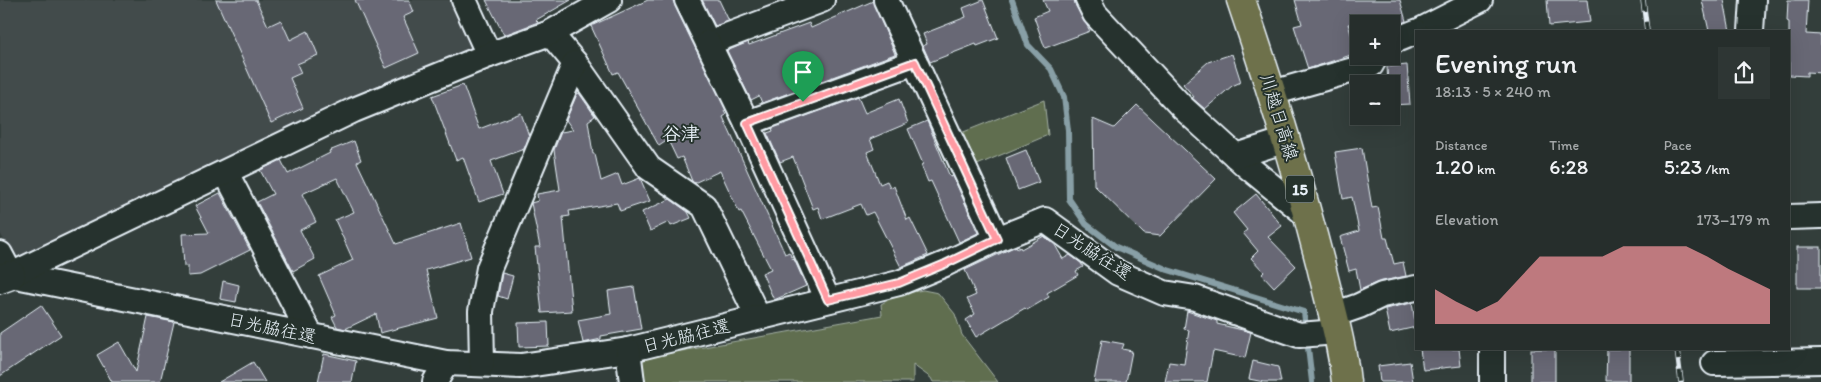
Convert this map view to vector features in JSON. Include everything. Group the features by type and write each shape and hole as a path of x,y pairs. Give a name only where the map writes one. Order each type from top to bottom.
{"main road":[{"name":"川越日高線","path":"1241,0 1272,93 1308,216 1322,329 1346,382"}],"street":[{"path":"464,0 488,55"},
{"path":"4,269 226,173 354,110 488,55 550,33 609,0"},
{"path":"687,0 747,123 828,300"},
{"path":"708,43 822,0"},
{"path":"886,0 997,239"},
{"path":"1088,0 1095,14 1183,108 1236,156 1308,216"},
{"path":"1422,30 1480,0"},
{"path":"1751,30 1753,0"},
{"path":"550,33 574,63 649,168 704,206 758,317"},
{"path":"1400,39 1415,33"},
{"path":"747,123 915,62"},
{"path":"482,364 481,311 489,268 574,63"},
{"path":"1272,93 1371,65"},
{"path":"1236,156 1286,140"},
{"path":"226,173 311,336"},
{"path":"1790,217 1821,216"},
{"name":"日光脇往還","path":"4,269 311,336 440,372 482,364 524,374 899,283 945,264 997,239 1045,220 1118,273 1164,293 1195,298 1322,329"},
{"path":"1322,329 1359,306 1382,295 1415,288"},
{"path":"628,350 632,382"},
{"path":"1492,350 1492,382"},
{"path":"1714,364 1821,361"}],"shaded area":[{"path":"0,0 458,0 474,42 469,49 267,137 18,264 0,233"}],"green space":[{"path":"1044,100 1048,135 970,168 956,135"},
{"path":"923,290 938,293 955,314 962,335 998,382 933,382 931,378 913,365 913,382 640,382 637,359 882,315 881,304 897,295"}],"building":[{"path":"216,0 256,0 268,26 281,20 290,40 308,31 318,55 297,64 301,73 290,78 303,108 271,123"},
{"path":"355,0 409,0 414,12 403,17 419,53 386,68"},
{"path":"486,0 571,0 536,20 538,22 504,35"},
{"path":"648,0 673,0 726,110 724,111 726,115 723,117 785,254 789,252 794,259 806,286 774,300 762,273 771,269 741,211 739,212 720,171 694,183 682,157 677,159 668,140 659,146 618,72 613,74 591,26"},
{"path":"702,0 719,0 729,21 715,26"},
{"path":"983,0 998,38 977,46 976,44 930,62 923,46 927,44 923,34 966,17 963,8"},
{"path":"1043,0 1074,0 1090,31 1045,48 1034,17 1048,11"},
{"path":"1295,0 1400,0 1406,21 1400,24 1400,15 1350,15 1350,24 1348,24 1350,30 1350,55 1308,69 1294,26 1302,24"},
{"path":"1547,0 1587,0 1590,22 1549,26"},
{"path":"1702,0 1724,0 1730,30 1709,30"},
{"path":"1788,0 1808,0 1806,34 1821,35 1821,73 1807,72 1807,76 1790,75 1790,30 1789,22 1787,21"},
{"path":"873,1 895,54 762,103 759,96 751,100 727,51 748,42 749,45 809,23 811,28"},
{"path":"1232,54 1241,82 1232,86 1205,109 1192,98 1194,97 1183,84 1208,62"},
{"path":"1407,65 1410,104 1400,105 1400,75 1387,75 1387,67"},
{"path":"463,85 479,129 521,113 529,136 524,149 491,161 503,194 479,202 463,157 456,160 432,96"},
{"path":"579,93 595,116 588,121 593,154 595,154 601,181 618,174 622,185 640,178 650,201 620,211 617,203 569,211 570,216 563,217 572,311 542,313 535,247 540,247 531,203 538,201 537,194 560,190 554,150 561,132 573,130 566,120"},
{"path":"858,97 865,113 899,99 908,123 870,139 874,149 867,152 880,184 887,181 890,187 894,186 907,220 910,218 928,255 901,267 873,212 866,215 861,204 822,219 818,207 813,209 793,157 780,162 767,133 773,131 772,128"},
{"path":"1137,105 1216,179 1160,236 1144,234 1094,185 1093,119 1114,128"},
{"path":"927,121 950,177 953,176 978,233 959,242 931,181 928,182 921,165 923,164 908,129"},
{"path":"354,141 361,160 357,162 396,244 461,223 471,257 426,270 438,318 380,333 376,314 345,329 337,327 332,317 336,315 319,276 353,260 335,220 354,212 337,178 302,194 316,222 300,230 315,259 293,271 257,202 273,194 260,170 281,160 288,174 330,153 329,151"},
{"path":"1362,148 1372,208 1378,207 1384,238 1387,238 1394,264 1403,262 1406,276 1379,282 1360,290 1356,269 1349,271 1340,237 1359,231 1352,197 1343,199 1335,152"},
{"path":"1026,150 1039,182 1018,190 1006,158"},
{"path":"220,193 250,250 200,275 188,276 188,266 184,266 182,234 209,233 195,206"},
{"path":"1256,194 1282,226 1268,237 1296,266 1274,287 1251,258 1258,251 1243,233 1247,230 1233,213"},
{"path":"670,199 688,212 691,218 671,226 669,222 650,231 642,212"},
{"path":"1044,236 1055,245 1063,259 1070,255 1081,263 1083,267 1076,271 1078,275 1047,293 1049,297 1027,310 1025,308 976,337 966,320 975,314 967,299 976,295 965,270 1016,246 1017,249 1020,247 1021,249"},
{"path":"1797,247 1821,247 1821,288 1797,288"},
{"path":"502,273 513,276 507,299 498,296"},
{"path":"223,281 239,285 236,302 220,299"},
{"path":"634,287 641,329 601,336 601,339 583,343 578,320 611,314 608,291"},
{"path":"1412,303 1415,327 1390,333 1385,309"},
{"path":"41,305 61,335 0,376 0,333"},
{"path":"1187,311 1217,321 1217,324 1251,332 1245,358 1213,351 1207,382 1165,382 1169,362 1184,364 1189,330 1184,329"},
{"path":"148,317 174,322 160,382 112,382 97,355 119,342 136,372"},
{"path":"548,322 549,346 519,347 518,323"},
{"path":"1102,340 1124,344 1122,349 1132,351 1126,382 1094,382"},
{"path":"1420,350 1459,350 1461,366 1423,370"},
{"path":"1531,350 1555,350 1555,382 1531,382"},
{"path":"1607,350 1629,350 1629,381 1606,381"},
{"path":"324,354 356,361 352,382 318,382"},
{"path":"1253,361 1278,367 1281,382 1264,382 1249,379"},
{"path":"253,362 265,382 219,382"},
{"path":"1410,362 1413,382 1380,382 1378,366"}],"waterway":[{"path":"1012,0 1028,45 1051,69 1064,97 1068,130 1069,199 1086,224 1116,247 1168,270 1304,312 1306,329"},
{"path":"1307,339 1312,382"}],"railway":[{"path":"1643,0 1647,30"},
{"path":"1677,350 1681,382"}],"district":[{"name":"谷津","path":"681,133"}],"route":[{"path":"915,62 997,239 945,264 899,283 828,300 747,123 803,102 915,62"}]}
